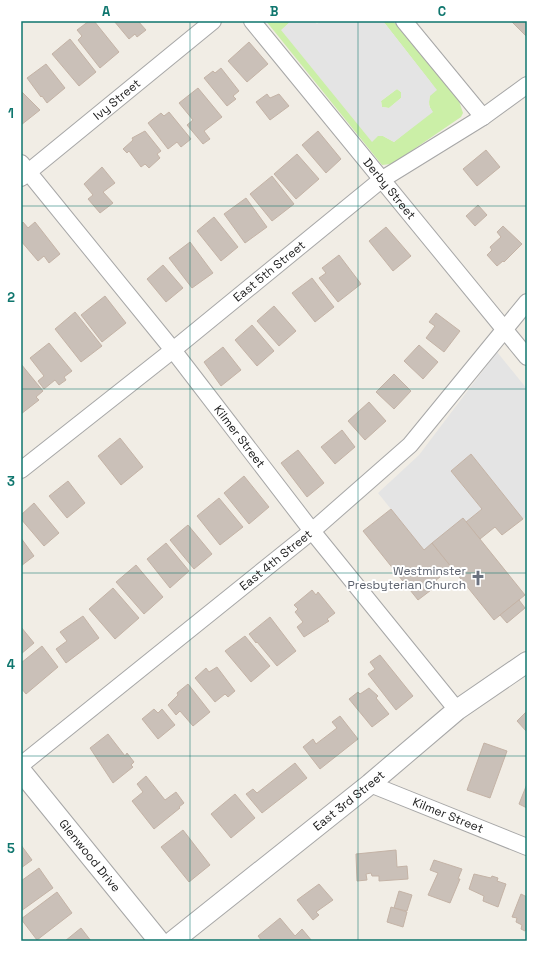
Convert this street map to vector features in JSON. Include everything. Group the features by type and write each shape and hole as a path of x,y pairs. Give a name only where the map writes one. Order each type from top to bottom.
{"street":[{"name":"Ivy Street","path":"23,171 213,21"},
{"name":"Derby Street","path":"252,21 527,357"},
{"path":"404,21 483,117"},
{"name":"East 5th Street","path":"21,470 173,350 381,180 483,117 527,85"},
{"name":"Kilmer Street","path":"23,171 173,350 312,531 457,710"},
{"name":"East 4th Street","path":"21,765 312,531 410,445 527,302"},
{"name":"East 3rd Street","path":"173,941 370,784 457,710 527,662"},
{"name":"Glenwood Drive","path":"21,771 159,941"},
{"name":"Kilmer Street","path":"370,784 527,847"}],"green space":[{"path":"266,21 291,21 282,30 378,136 383,136 394,142 432,111 429,102 432,84 383,21 393,21 459,101 463,113 461,117 398,160 391,164 382,165"},
{"path":"397,89 401,92 401,98 389,108 382,107 381,101"}],"shaded area":[{"path":"291,21 314,21 317,24 321,21 383,21 437,90 430,96 429,106 433,112 394,142 383,136 378,136 372,142 281,30","holes":["397,89 401,92 401,98 389,108 382,107 381,101"]},
{"path":"497,352 527,389 527,516 523,519 471,454 451,471 482,509 466,522 463,519 424,550 378,493 419,455"}],"building":[{"path":"89,21 94,21 119,52 100,68 78,40 82,36 77,30"},
{"path":"114,21 138,21 146,30 137,37 135,34 129,39"},
{"path":"511,21 527,21 527,37"},
{"path":"70,39 96,72 79,86 52,54"},
{"path":"249,42 268,64 247,82 228,61"},
{"path":"46,64 65,88 47,103 27,78"},
{"path":"221,68 239,91 233,96 236,99 227,106 204,78 213,71 215,73"},
{"path":"198,88 222,117 204,131 210,139 203,144 187,125 193,120 179,103"},
{"path":"21,91 40,110 21,125"},
{"path":"267,94 270,98 279,94 289,106 270,120 256,102"},
{"path":"169,112 191,139 181,147 177,142 168,149 148,123 161,113 164,116"},
{"path":"145,131 161,151 157,154 160,158 149,168 145,164 141,167 129,151 127,153 123,149 133,140 132,138"},
{"path":"318,131 341,159 326,173 302,145"},
{"path":"486,150 500,167 477,186 463,169"},
{"path":"297,154 319,179 296,199 274,174"},
{"path":"102,167 115,183 103,192 113,203 100,213 88,199 93,195 84,184"},
{"path":"272,176 294,204 272,221 250,194"},
{"path":"246,198 267,227 245,243 224,214"},
{"path":"478,205 487,215 475,226 466,216"},
{"path":"214,217 238,247 221,261 197,231"},
{"path":"23,222 28,228 35,222 60,254 49,263 44,256 38,261 21,241 21,224"},
{"path":"503,226 522,244 504,262 503,261 497,266 487,255 492,250 490,247 501,237 497,232"},
{"path":"386,227 411,256 393,271 369,241"},
{"path":"190,242 213,273 192,288 169,258"},
{"path":"339,255 361,284 338,302 319,278 326,273 322,268"},
{"path":"163,265 183,288 166,302 147,279"},
{"path":"312,278 334,307 315,322 292,293"},
{"path":"105,296 126,323 102,342 81,315"},
{"path":"274,306 296,331 279,346 257,321"},
{"path":"75,312 102,346 81,362 55,329"},
{"path":"436,313 460,331 444,352 426,338 435,326 429,322"},
{"path":"252,325 274,351 257,366 235,340"},
{"path":"49,343 72,371 64,377 66,380 59,385 55,380 44,389 38,381 44,376 30,358"},
{"path":"419,345 438,362 423,379 404,361"},
{"path":"223,347 241,370 221,386 204,362"},
{"path":"21,364 43,391 36,397 39,400 21,414"},
{"path":"394,374 411,391 394,409 376,392"},
{"path":"369,402 386,421 365,440 348,421"},
{"path":"342,430 355,447 335,464 321,447"},
{"path":"120,438 143,467 121,485 98,456"},
{"path":"298,450 324,483 307,497 281,463"},
{"path":"471,454 523,519 502,535 495,527 480,539 466,522 482,509 451,471"},
{"path":"244,476 269,507 249,524 224,493"},
{"path":"68,481 85,503 67,518 49,496"},
{"path":"219,498 243,527 220,545 197,516"},
{"path":"34,503 59,533 44,546 21,519 21,515"},
{"path":"391,509 424,550 432,543 452,568 436,580 439,584 418,600 363,531"},
{"path":"463,518 525,595 494,620 432,543"},
{"path":"188,525 212,554 194,569 170,540"},
{"path":"21,538 34,556 21,566"},
{"path":"166,543 189,571 170,588 147,559"},
{"path":"136,565 163,597 144,614 116,582"},
{"path":"113,588 139,618 115,639 89,609"},
{"path":"312,590 316,595 318,592 335,613 327,619 329,621 304,637 297,627 303,622 295,612 298,609 294,605"},
{"path":"519,600 525,608 507,623 500,615"},
{"path":"83,616 99,638 66,663 56,649 67,641 60,632"},
{"path":"270,617 296,651 277,666 249,634"},
{"path":"21,627 34,643 21,654"},
{"path":"245,636 270,666 251,682 225,651"},
{"path":"42,646 58,667 26,694 21,688 21,663"},
{"path":"380,655 413,696 396,710 368,674 375,669 370,662"},
{"path":"217,667 235,691 228,697 225,694 215,702 195,678 206,668 209,672"},
{"path":"188,684 210,712 193,726 180,711 176,715 168,705 178,695 177,693"},
{"path":"369,688 378,696 376,698 389,714 372,727 349,699 358,692 360,694"},
{"path":"154,709 158,713 162,709 175,725 158,739 142,719"},
{"path":"527,711 527,732 517,721"},
{"path":"340,716 358,739 320,769 303,747 313,739 316,744 337,728 332,722"},
{"path":"108,734 125,756 127,753 134,762 131,765 133,767 113,783 90,748"},
{"path":"484,743 507,751 490,798 467,790"},
{"path":"295,763 307,778 262,813 246,794 253,789 257,793"},
{"path":"146,776 165,800 176,792 184,803 154,829 132,801 143,792 137,784"},
{"path":"527,784 527,808 519,804"},
{"path":"235,794 255,818 231,838 211,814"},
{"path":"183,830 210,865 189,882 161,847"},
{"path":"21,845 32,860 21,868"},
{"path":"396,850 397,867 407,866 408,879 379,881 379,876 372,876 371,873 366,874 367,880 357,881 356,854"},
{"path":"434,860 462,869 458,879 460,879 450,903 428,895 438,873 430,870"},
{"path":"39,868 53,888 21,911 21,881"},
{"path":"474,874 491,878 492,876 498,878 497,881 506,884 498,907 483,901 484,896 469,889"},
{"path":"319,884 333,900 316,912 319,915 313,920 297,900"},
{"path":"399,891 412,895 407,911 394,908"},
{"path":"57,892 72,913 37,940 21,919"},
{"path":"521,894 527,897 527,926 525,931 521,929 522,925 516,922 517,918 512,917"},
{"path":"391,907 407,912 403,927 387,922"},
{"path":"280,918 295,936 302,929 312,941 262,941 258,936"},
{"path":"81,928 91,941 65,941"}],"place":[{"name":"Westminster Presbyterian Church","path":"478,578"}]}
